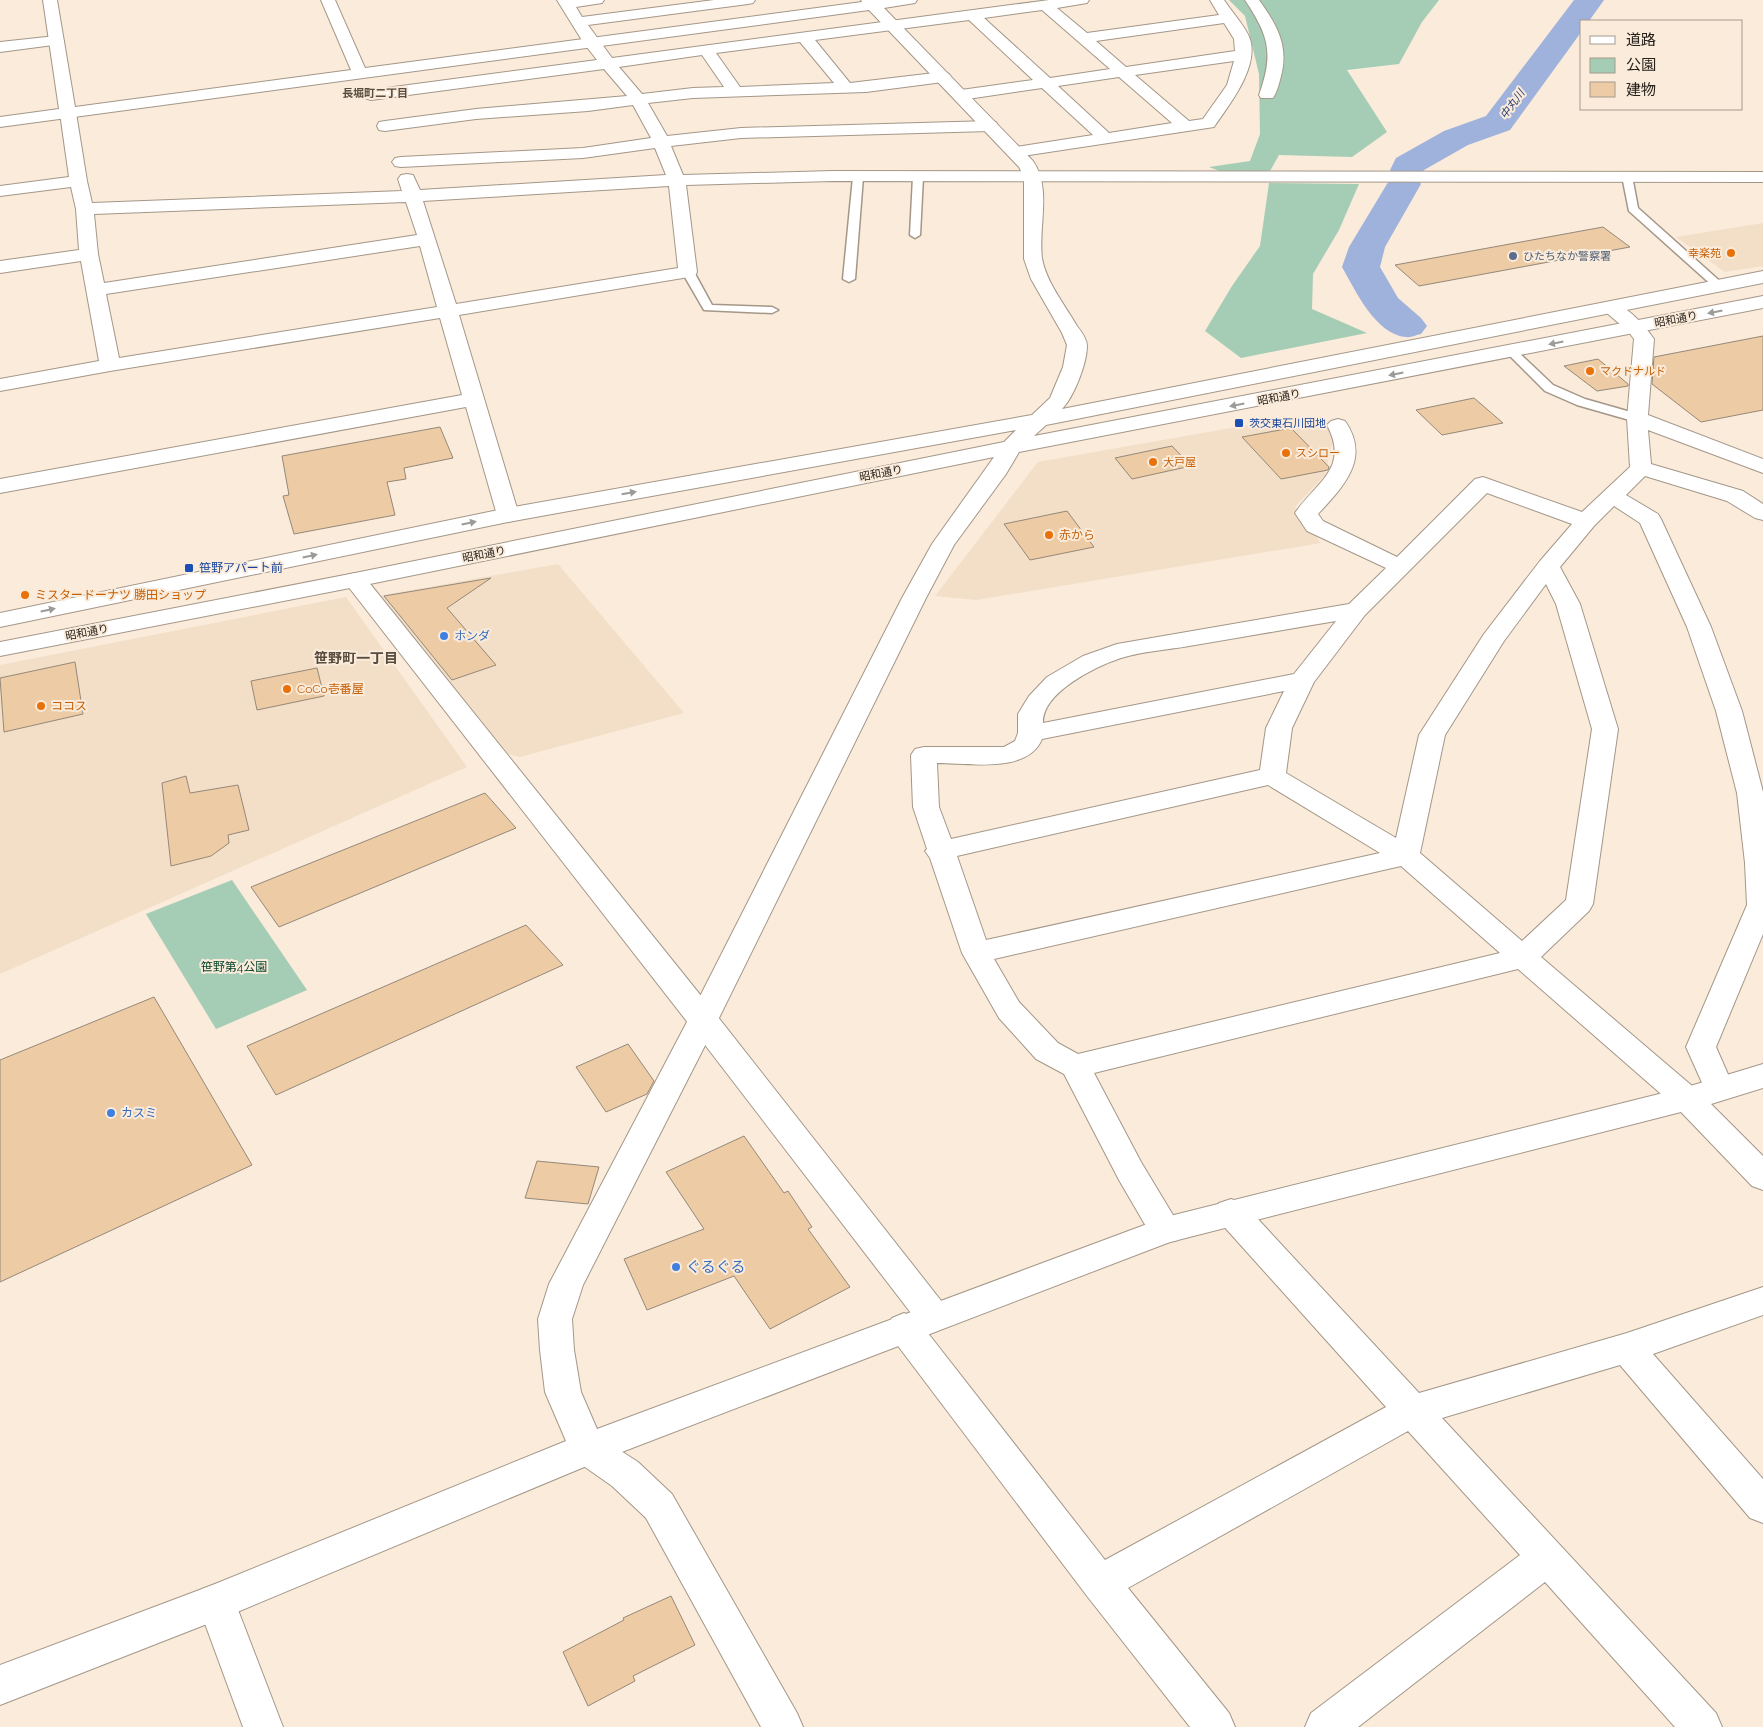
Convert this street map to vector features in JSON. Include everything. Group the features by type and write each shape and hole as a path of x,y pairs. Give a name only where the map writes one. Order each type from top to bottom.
{"street":[{"path":"50,0 78,181 86,209 89,254 110,365"},
{"path":"328,0 401,162 413,196 449,311 508,515"},
{"path":"0,385 110,365 688,272 677,180 653,124 638,100 592,42 565,2 597,0"},
{"path":"578,22 748,0"},
{"path":"0,122 360,74 871,2 910,0"},
{"path":"371,95 1082,0"},
{"path":"1016,152 1208,123 1235,85 1243,55 1242,39 1217,0"},
{"path":"1252,0 1266,20 1278,49 1276,73 1267,95"},
{"path":"782,1727 660,1506 625,1474 588,1448 563,1392 555,1319 566,1284 703,1020 914,598 943,544 998,469 1011,447 1059,400 1073,367 1077,345 1064,315 1040,279 1033,259 1033,177 1027,165 871,2"},
{"path":"1045,5 1185,126"},
{"path":"973,15 1105,138"},
{"path":"1084,38 1229,18"},
{"path":"804,37 846,88"},
{"path":"0,48 56,41"},
{"path":"706,50 736,92"},
{"path":"961,95 1243,55"},
{"path":"385,126 476,114 588,106 693,93 846,88 943,77"},
{"path":"401,162 583,153 741,133 990,126"},
{"path":"86,209 413,196 677,180 858,177 1763,177"},
{"path":"0,191 78,181"},
{"path":"97,290 427,239"},
{"path":"0,267 89,254"},
{"name":"昭和通り","path":"0,620 508,515 1037,420 1763,277"},
{"name":"昭和通り","path":"0,649 355,580 1011,447 1512,352 1763,302"},
{"path":"1406,856 1432,735 1493,638 1548,566 1586,521 1641,468 1637,418 1644,339 1635,327 1611,308"},
{"path":"0,486 473,399"},
{"path":"1637,418 1753,458 1763,467"},
{"path":"1338,425 1346,444 1342,466 1330,487 1306,513 1314,526 1399,566"},
{"path":"1641,468 1735,496 1763,513"},
{"path":"1272,776 1279,728 1302,680 1357,610 1483,484 1586,521"},
{"path":"1613,496 1650,519 1702,636 1729,711 1750,794 1760,863 1761,905 1701,1047 1719,1088"},
{"path":"1075,1066 1522,958 1579,904 1605,728 1568,604 1548,566"},
{"path":"355,580 703,1020 919,1322 1100,1583 1215,1727"},
{"path":"1166,1230 1130,1171 1075,1066 1047,1051 1009,1010 976,953 926,807 924,755 1009,755 1026,746 1031,733 1030,715 1047,689 1086,663 1117,650 1357,610"},
{"path":"1031,733 1302,680"},
{"path":"940,850 1272,776 1406,856 1687,1099 1763,1177"},
{"path":"976,953 1406,856"},
{"path":"0,1685 216,1602 588,1448 1166,1230 1231,1212 1687,1099 1763,1076"},
{"path":"1231,1212 1702,1727"},
{"path":"1100,1583 1411,1411 1627,1348 1763,1301"},
{"path":"1627,1348 1763,1506"},
{"path":"1325,1727 1548,1557"},
{"path":"216,1602 263,1727"}],"lane":[{"path":"1627,176 1633,209 1720,286"},
{"path":"849,279 858,177"},
{"path":"915,235 918,177"},
{"path":"688,272 708,308 772,310"},
{"path":"1512,352 1549,388 1580,402 1637,418"}],"shaded area":[{"path":"1763,223 1763,266 1725,272 1676,237"},
{"path":"1288,418 1328,424 1332,443 1325,475 1295,507 1321,543 976,600 935,596 1038,462"},
{"path":"558,564 684,713 520,757 504,753 378,596"},
{"path":"346,597 467,767 0,974 0,665"}],"green space":[{"path":"1229,0 1439,0 1422,22 1399,64 1347,70 1387,132 1352,157 1279,155 1270,171 1230,175 1209,167 1250,161 1260,134 1259,74 1245,16"},
{"path":"1269,183 1359,184 1339,230 1313,274 1312,309 1367,333 1241,358 1205,331 1232,286 1260,246"},
{"name":"笹野第4公園","path":"232,880 307,990 216,1029 146,914"}],"building":[{"name":"ひたちなか警察署","path":"1603,227 1630,247 1419,286 1395,265"},
{"path":"1763,336 1763,410 1701,422 1652,384 1654,357"},
{"name":"マクドナルド","path":"1598,359 1628,386 1597,391 1564,366"},
{"path":"1474,398 1503,423 1442,435 1416,410"},
{"path":"440,427 453,458 404,468 406,479 387,482 395,515 294,534 283,496 289,495 282,456"},
{"name":"スシロー","path":"1291,428 1329,467 1328,470 1281,479 1242,437"},
{"name":"大戸屋","path":"1172,446 1191,466 1132,479 1115,458"},
{"name":"赤から","path":"1067,511 1094,547 1030,560 1004,524"},
{"name":"ホンダ","path":"491,578 447,608 496,665 452,680 384,596"},
{"name":"ココス","path":"75,662 83,714 4,732 0,678"},
{"name":"CoCo壱番屋","path":"317,668 324,696 257,710 251,681"},
{"path":"186,776 190,793 238,785 249,830 228,835 229,843 211,856 171,866 162,783"},
{"path":"485,793 516,828 279,927 251,887"},
{"path":"526,925 563,965 276,1095 247,1046"},
{"name":"カスミ","path":"154,997 252,1165 0,1282 0,1060"},
{"path":"628,1044 654,1081 647,1094 606,1112 576,1067"},
{"path":"744,1136 784,1193 788,1191 812,1227 808,1229 850,1287 770,1329 734,1276 647,1310 624,1259 704,1229 666,1172"},
{"path":"537,1161 599,1167 588,1204 525,1198"},
{"path":"671,1596 695,1645 633,1676 635,1681 588,1706 563,1652 624,1620 623,1618"}],"waterway":[{"name":"中丸川","path":"1407,170 1408,165 1456,138 1498,123 1589,0"},
{"name":"中丸川","path":"1404,184 1367,247 1361,267 1383,305 1407,326"}],"place":[{"name":"幸楽苑","path":"1731,253"},
{"name":"ひたちなか警察署","path":"1513,256"},
{"name":"マクドナルド","path":"1590,371"},
{"name":"茨交東石川団地","path":"1239,423"},
{"name":"スシロー","path":"1286,453"},
{"name":"大戸屋","path":"1153,462"},
{"name":"赤から","path":"1049,535"},
{"name":"笹野アパート前","path":"189,568"},
{"name":"ミスタードーナツ 勝田ショップ","path":"25,595"},
{"name":"ホンダ","path":"444,636"},
{"name":"CoCo壱番屋","path":"287,689"},
{"name":"ココス","path":"41,706"},
{"name":"カスミ","path":"111,1113"},
{"name":"ぐるぐる","path":"676,1267"}],"district":[{"name":"長堀町二丁目","path":"375,93"},
{"name":"笹野町一丁目","path":"356,658"}]}
